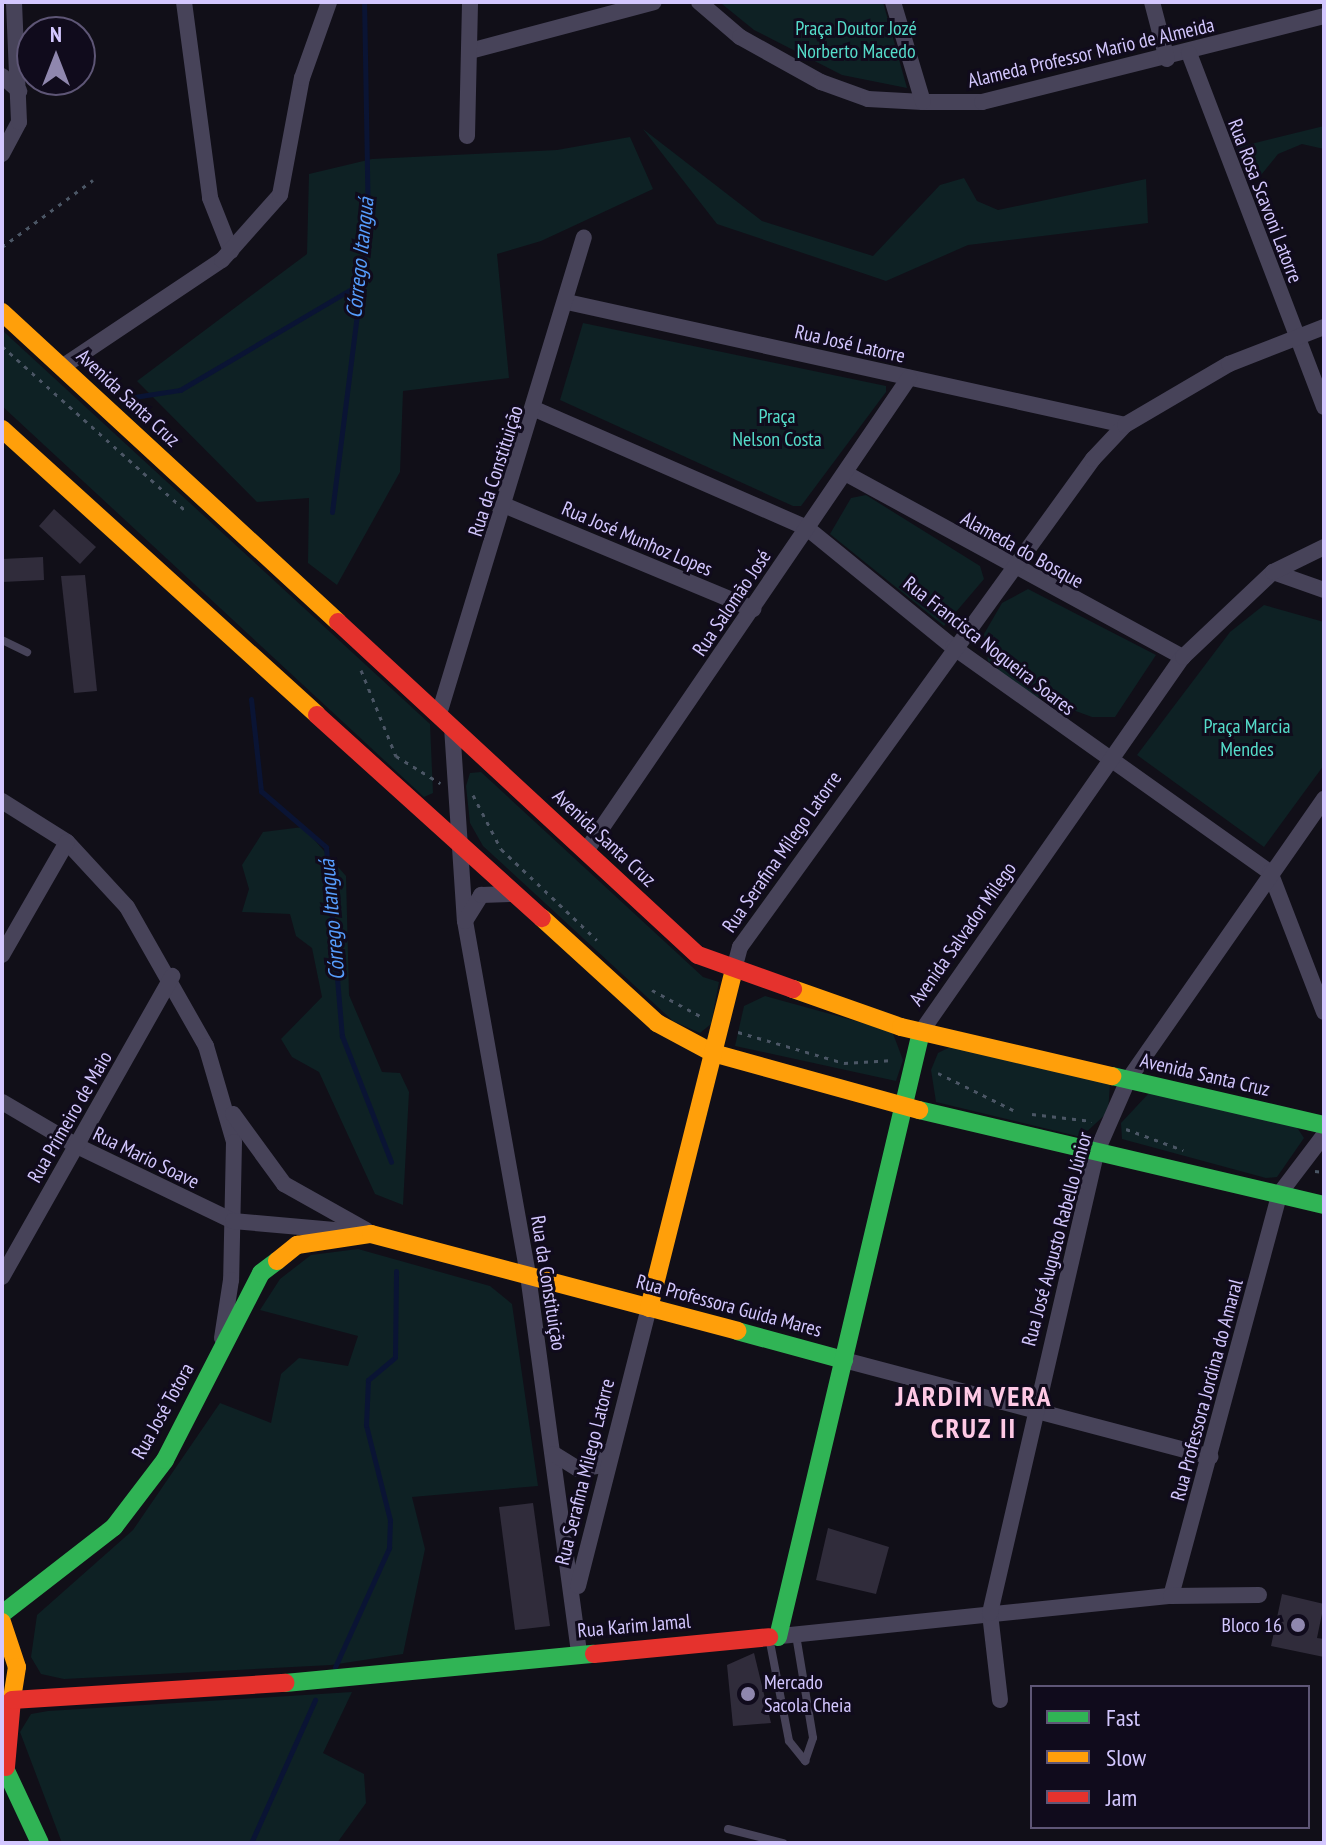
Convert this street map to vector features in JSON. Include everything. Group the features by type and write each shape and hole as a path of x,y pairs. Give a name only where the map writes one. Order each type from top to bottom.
{"main road":[{"name":"Avenida Santa Cruz","path":"2,312 698,955 733,973 921,1032 1324,1125"},
{"path":"2,429 657,1023 713,1053 904,1106 1324,1205"},
{"name":"Rua Serafina Milego Latorre","path":"649,1308 733,973"},
{"name":"Avenida Salvador Milego","path":"781,1637 921,1032"},
{"name":"Rua Professora Guida Mares","path":"371,1234 844,1360"},
{"name":"Rua José Totora","path":"2,1614 114,1527 165,1460 261,1273 297,1245 371,1234"},
{"path":"2,1622 17,1667 7,1701 4,1764 40,1843"},
{"name":"Rua Karim Jamal","path":"7,1701 341,1679 579,1653 781,1637"}],"street":[{"path":"14,2 16,38"},
{"path":"184,2 210,198 231,251"},
{"path":"62,367 231,251 280,195 302,78 329,2"},
{"path":"467,136 470,2"},
{"path":"470,51 654,2"},
{"name":"Alameda Professor Mario de Almeida","path":"699,2 740,37 821,82 868,99 923,102 982,102 1167,59 1324,16"},
{"path":"893,2 923,102"},
{"path":"1152,2 1167,59"},
{"name":"Rua Rosa Scavoni Latorre","path":"1189,53 1324,407"},
{"path":"2,154 19,122 19,96"},
{"name":"Rua da Constituição","path":"579,1653 576,1595 528,1275 465,921 446,721 584,238"},
{"name":"Rua José Latorre","path":"567,302 1125,425"},
{"name":"Rua Serafina Milego Latorre","path":"733,973 740,947 953,647 1010,568 1125,425 1229,364 1324,327"},
{"name":"Rua Salomão José","path":"586,851 909,378"},
{"name":"Rua Francisca Nogueira Soares","path":"537,410 807,528 953,647 1108,762 1270,872"},
{"name":"Alameda do Bosque","path":"845,473 1010,568 1183,657"},
{"name":"Rua José Munhoz Lopes","path":"506,506 753,609"},
{"name":"Avenida Salvador Milego","path":"921,1032 1183,657 1273,572 1324,547"},
{"path":"1273,572 1324,590"},
{"name":"Rua José Augusto Rabello Júnior","path":"1000,1700 990,1613 1033,1410 1097,1151 1128,1080 1270,872 1324,799"},
{"path":"2,801 67,842 127,907 172,976 226,1102 284,1184 371,1234"},
{"path":"2,955 67,842"},
{"path":"1270,872 1324,1012"},
{"path":"465,921 481,895 513,894"},
{"name":"Rua Primeiro de Maio","path":"2,1277 172,976"},
{"name":"Rua Mario Soave","path":"2,1102 77,1146 233,1221"},
{"name":"Rua José Totora","path":"219,1354 233,1221 234,1142 226,1102"},
{"path":"1280,1193 1324,1135"},
{"name":"Rua Professora Jordina do Amaral","path":"1171,1596 1280,1193"},
{"name":"Rua Professora Guida Mares","path":"233,1221 371,1234"},
{"name":"Rua Serafina Milego Latorre","path":"576,1595 649,1308"},
{"name":"Rua Professora Guida Mares","path":"844,1360 1210,1457"},
{"path":"553,1453 578,1469 597,1466 614,1445"},
{"name":"Rua Karim Jamal","path":"781,1637 1171,1596 1259,1595"}],"lane":[{"path":"2,640 27,652"},
{"path":"781,1637 813,1738 805,1761 789,1741 781,1637"},
{"path":"728,1829 783,1843"}],"path":[{"path":"2,247 93,180"},
{"path":"2,346 192,516"},
{"path":"358,664 396,756 453,788 474,796 501,849 600,943"},
{"path":"644,985 719,1024 844,1063 894,1060"}],"green space":[{"name":"Praça Doutor Jozé Norberto Macedo","path":"883,2 907,88 842,75 754,30 722,4"},
{"path":"1324,126 1324,149 1302,144 1278,154 1257,180 1235,148"},
{"path":"643,129 762,221 873,256 940,185 964,178 977,201 998,210 1146,179 1148,223 968,245 886,281 717,224"},
{"path":"630,137 653,189 541,241 497,254 509,378 403,391 400,472 337,585 308,563 309,498 257,502 137,381 307,254 309,174 372,159 557,150"},
{"name":"Praça Nelson Costa","path":"583,323 886,386 886,392 801,506 793,506 560,400"},
{"path":"2,330 430,724 433,793 424,797 2,406"},
{"path":"866,495 980,566 984,579 944,626 830,534 851,498"},
{"path":"1028,589 1156,655 1115,717 1092,717 1024,692 988,661 984,634 1002,603"},
{"name":"Praça Marcia Mendes","path":"1264,605 1324,622 1324,765 1264,847 1137,755 1230,632"},
{"path":"481,772 703,977 719,982 711,1024 700,1033 673,1021 483,846 470,823 466,786 470,773"},
{"path":"303,827 346,876 349,995 382,1072 400,1073 409,1092 403,1205 375,1194 319,1072 292,1057 281,1039 322,997 312,948 296,936 290,914 242,912 249,889 242,865 263,832"},
{"path":"765,996 892,1031 903,1060 896,1081 735,1046 744,1006"},
{"path":"954,1045 1110,1084 1108,1112 1081,1137 936,1102 931,1070 938,1053"},
{"path":"1150,1092 1296,1126 1304,1138 1277,1177 1266,1178 1122,1139 1121,1123"},
{"path":"358,1249 490,1286 512,1304 538,1486 412,1497 425,1549 403,1654 331,1665 64,1679 41,1674 31,1657 37,1615 133,1530 220,1403 271,1423 281,1374 299,1358 348,1366 358,1336 260,1310 280,1279 311,1255"},
{"path":"352,1692 323,1753 364,1774 366,1803 337,1843 62,1843 20,1732 31,1714 48,1711"}],"building":[{"path":"54,509 96,547 80,564 39,526"},
{"path":"43,557 44,580 2,582 2,559"},
{"path":"85,575 97,691 74,693 61,576"},
{"path":"533,1503 550,1626 515,1630 499,1507"},
{"path":"828,1528 889,1547 876,1594 816,1580"},
{"name":"Bloco 16","path":"1282,1594 1324,1604 1317,1638 1324,1639 1324,1657 1271,1646"},
{"name":"Mercado Sacola Cheia","path":"754,1653 771,1723 733,1726 727,1665"}],"waterway":[{"name":"Córrego Itanguá","path":"332,512 368,227 364,2"},
{"path":"134,397 180,390 360,284"},
{"name":"Córrego Itanguá","path":"251,699 261,791 326,847 342,1036 391,1162"},
{"name":"Córrego Itanguá","path":"335,1667 389,1548 390,1520 366,1425 368,1380 395,1357 396,1271"},
{"name":"Córrego Itanguá","path":"251,1843 315,1700"}],"traffic: fast":[{"path":"778,1637 921,1032"},
{"path":"1112,1076 1324,1125"},
{"path":"919,1110 1324,1205"},
{"path":"2,1614 114,1527 165,1460 261,1273 277,1261"},
{"path":"737,1331 844,1360"},
{"path":"285,1683 594,1654"},
{"path":"2,1762 40,1843"}],"traffic: slow":[{"path":"2,312 338,622"},
{"path":"2,429 317,715"},
{"path":"542,918 657,1023 713,1053 919,1110"},
{"path":"649,1308 733,973"},
{"path":"793,989 901,1027 1112,1076"},
{"path":"277,1261 297,1245 371,1234 737,1331"},
{"path":"2,1622 17,1667 12,1700 2,1701"}],"traffic: jam":[{"path":"338,622 698,955 793,989"},
{"path":"317,715 542,918"},
{"path":"594,1654 769,1637"},
{"path":"6,1767 12,1700 285,1683"}],"place":[{"name":"Bloco 16","path":"1298,1625"},
{"name":"Mercado Sacola Cheia","path":"748,1694"}],"district":[{"name":"JARDIM VERA CRUZ II","path":"974,1412"}]}
